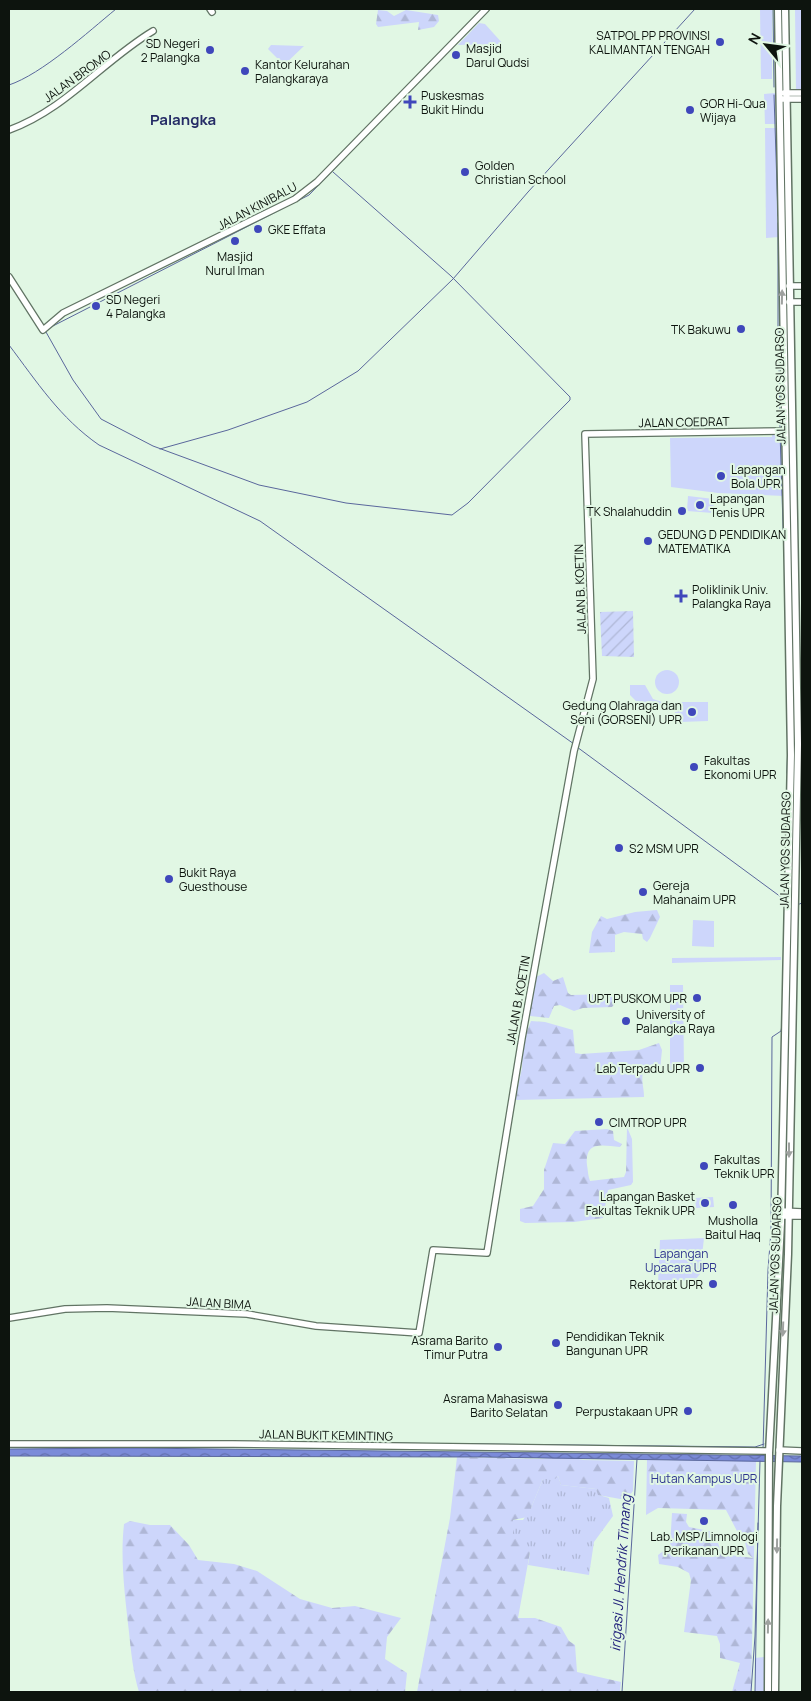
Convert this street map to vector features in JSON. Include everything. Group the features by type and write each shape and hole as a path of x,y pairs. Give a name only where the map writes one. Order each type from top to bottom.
{"main road":[{"name":"JALAN YOS SUDARSO","path":"778,9 783,96"},
{"name":"JALAN YOS SUDARSO","path":"776,1692 781,1214 787,1100 794,803 786,361 783,96 785,9"},
{"name":"JALAN YOS SUDARSO","path":"784,168 789,286 784,431 794,735"},
{"name":"JALAN YOS SUDARSO","path":"769,1522 768,1452 778,1390 789,1214 787,1100"},
{"path":"768,1692 769,1522 777,1522"},
{"path":"768,1652 776,1653"}],"street":[{"name":"JALAN KINIBALU","path":"9,277 43,330 63,313 219,238 304,193 486,9"},
{"name":"JALAN BROMO","path":"9,130 23,125 69,96 152,31"},
{"path":"783,96 802,93"},
{"path":"783,96 802,99"},
{"path":"789,286 802,286"},
{"path":"789,302 802,302"},
{"name":"JALAN COEDRAT","path":"585,434 784,431"},
{"name":"JALAN B. KOETIN","path":"433,1250 487,1253 522,1038 574,751 593,679 585,434"},
{"path":"781,1214 802,1212"},
{"path":"789,1214 802,1216"},
{"name":"JALAN BIMA","path":"9,1318 65,1309 166,1311 270,1317 316,1326 419,1333 433,1250"},
{"name":"JALAN BUKIT KEMINTING","path":"9,1444 642,1448 768,1452"},
{"path":"779,1452 802,1451"}],"green space":[{"path":"760,9 772,9 772,79 761,79"},
{"path":"795,9 802,9 802,91 796,92"},
{"path":"378,10 387,11 394,16 406,10 438,15 439,21 434,27 418,30 419,22 378,27 376,24"},
{"path":"479,23 485,24 503,44 458,45"},
{"path":"271,45 304,46 284,65 268,49"},
{"path":"775,93 776,124 765,124 764,94"},
{"path":"765,128 776,128 779,237 766,238"},
{"name":"Lapangan Bola UPR","path":"772,435 783,435 784,496 718,493 671,487 670,438 772,437"},
{"name":"Lapangan Tenis UPR","path":"688,496 714,499 713,513 687,511"},
{"path":"633,611 634,657 602,656 600,612"},
{"path":"667,670 676,673 679,682 676,691 667,694 658,691 655,682 658,673"},
{"path":"630,685 645,685 653,699 662,702 662,710 644,709 630,695"},
{"name":"Gedung Olahraga dan Seni (GORSENI) UPR","path":"680,702 708,702 708,721 680,722 680,717 675,717 675,707 680,707"},
{"path":"657,910 660,917 647,942 643,939 642,934 624,932 615,935 615,952 589,953 592,932 601,916 607,919 635,912"},
{"path":"693,920 714,921 714,947 692,946"},
{"path":"781,957 781,960 672,963 672,958"},
{"path":"544,973 553,981 563,977 568,993 571,995 615,994 616,1002 612,1007 583,1008 574,1011 560,1005 554,1006 549,1018 530,1016 528,1013 536,977"},
{"path":"670,985 683,985 684,1071 670,1072"},
{"path":"531,1021 545,1022 573,1030 575,1053 639,1050 659,1043 662,1050 660,1070 643,1072 644,1097 515,1100 522,1068 523,1042"},
{"path":"627,1127 632,1139 633,1182 631,1185 608,1190 603,1218 574,1222 525,1223 520,1221 520,1209 533,1206 544,1189 544,1170 553,1143 565,1144 575,1131 607,1129 613,1131 614,1140 622,1144 620,1147 601,1145 592,1148 587,1157 589,1177 590,1181 624,1177 626,1172"},
{"name":"Lapangan Basket Fakultas Teknik UPR","path":"713,1197 714,1207 696,1208 695,1198"},
{"name":"Lapangan Upacara UPR","path":"704,1238 700,1274 695,1280 658,1283 660,1240"},
{"path":"457,1457 538,1459 570,1457 583,1460 634,1461 633,1491 626,1500 598,1495 596,1489 561,1485 558,1476 555,1479 543,1479 531,1508 532,1516 513,1520 513,1536 526,1542 530,1552 518,1618 535,1618 561,1627 569,1641 575,1645 577,1672 621,1682 620,1692 417,1692 450,1518"},
{"name":"Hutan Kampus UPR","path":"647,1460 756,1461 751,1692 732,1692 740,1663 720,1658 720,1644 717,1636 684,1632 691,1580 689,1573 678,1567 659,1564 658,1555 670,1546 672,1513 687,1514 686,1522 689,1527 714,1532 722,1554 753,1558 748,1554 743,1535 737,1531 726,1510 658,1508 646,1515"},
{"path":"558,1476 561,1485 596,1489 599,1495 609,1498 613,1516 594,1542 589,1575 528,1565 530,1552 513,1537 513,1520 523,1520 531,1508 543,1479 554,1479"},
{"path":"130,1521 150,1525 170,1525 189,1545 198,1560 234,1564 257,1571 300,1599 332,1608 355,1606 401,1618 387,1637 385,1659 407,1673 405,1692 139,1692 131,1654 123,1564 124,1524"},
{"path":"764,1657 764,1692 755,1692 755,1658"}],"water":[{"path":"135,1448 802,1456 802,1462 484,1457 9,1456 9,1449"}],"waterway":[{"path":"9,85 36,72 116,9"},
{"path":"160,449 228,430 307,402 358,371 453,279 528,192 695,9"},
{"path":"773,9 774,87"},
{"path":"429,71 460,40"},
{"path":"774,95 778,216"},
{"path":"49,328 309,195 378,124"},
{"path":"46,332 73,380 101,419 153,446 259,485 346,503 452,515 468,503 570,400 570,397 451,276 333,172"},
{"path":"778,223 778,357"},
{"path":"9,345 39,386 61,411 72,423 99,445 260,521 574,744"},
{"path":"779,364 780,428"},
{"path":"780,432 784,556"},
{"path":"787,773 788,742"},
{"path":"577,747 785,900"},
{"path":"797,905 802,903"},
{"path":"783,998 784,925"},
{"path":"763,1450 768,1270 771,1231 772,1037 781,1031 782,1025"},
{"path":"117,1441 135,1441"},
{"path":"284,1442 755,1447 764,1444"},
{"name":"irigasi Jl. Hendrik Timang","path":"622,1692 637,1459"},
{"path":"751,1692 755,1636 760,1461"},
{"path":"755,1692 758,1523"}],"place":[{"name":"SATPOL PP PROVINSI KALIMANTAN TENGAH","path":"720,42"},
{"name":"SD Negeri 2 Palangka","path":"210,50"},
{"name":"Masjid Darul Qudsi","path":"456,55"},
{"name":"Kantor Kelurahan Palangkaraya","path":"245,71"},
{"name":"Puskesmas Bukit Hindu","path":"410,102"},
{"name":"GOR Hi-Qua Wijaya","path":"690,110"},
{"name":"Golden Christian School","path":"465,172"},
{"name":"GKE Effata","path":"258,229"},
{"name":"Masjid Nurul Iman","path":"235,241"},
{"name":"SD Negeri 4 Palangka","path":"96,306"},
{"name":"TK Bakuwu","path":"741,329"},
{"name":"Lapangan Bola UPR","path":"721,476"},
{"name":"Lapangan Tenis UPR","path":"700,505"},
{"name":"TK Shalahuddin","path":"682,511"},
{"name":"GEDUNG D PENDIDIKAN MATEMATIKA","path":"648,541"},
{"name":"Poliklinik Univ. Palangka Raya","path":"681,596"},
{"name":"Gedung Olahraga dan Seni (GORSENI) UPR","path":"692,712"},
{"name":"Fakultas Ekonomi UPR","path":"694,767"},
{"name":"S2 MSM UPR","path":"619,848"},
{"name":"Bukit Raya Guesthouse","path":"169,879"},
{"name":"Gereja Mahanaim UPR","path":"643,892"},
{"name":"UPT PUSKOM UPR","path":"697,998"},
{"name":"University of Palangka Raya","path":"626,1021"},
{"name":"Lab Terpadu UPR","path":"700,1068"},
{"name":"CIMTROP UPR","path":"599,1122"},
{"name":"Fakultas Teknik UPR","path":"704,1166"},
{"name":"Lapangan Basket Fakultas Teknik UPR","path":"705,1203"},
{"name":"Musholla Baitul Haq","path":"733,1205"},
{"name":"Rektorat UPR","path":"713,1284"},
{"name":"Pendidikan Teknik Bangunan UPR","path":"556,1343"},
{"name":"Asrama Barito Timur Putra","path":"498,1347"},
{"name":"Asrama Mahasiswa Barito Selatan","path":"558,1405"},
{"name":"Perpustakaan UPR","path":"688,1411"},
{"name":"Lab. MSP/Limnologi Perikanan UPR","path":"704,1521"}],"district":[{"name":"Palangka","path":"183,119"}]}
